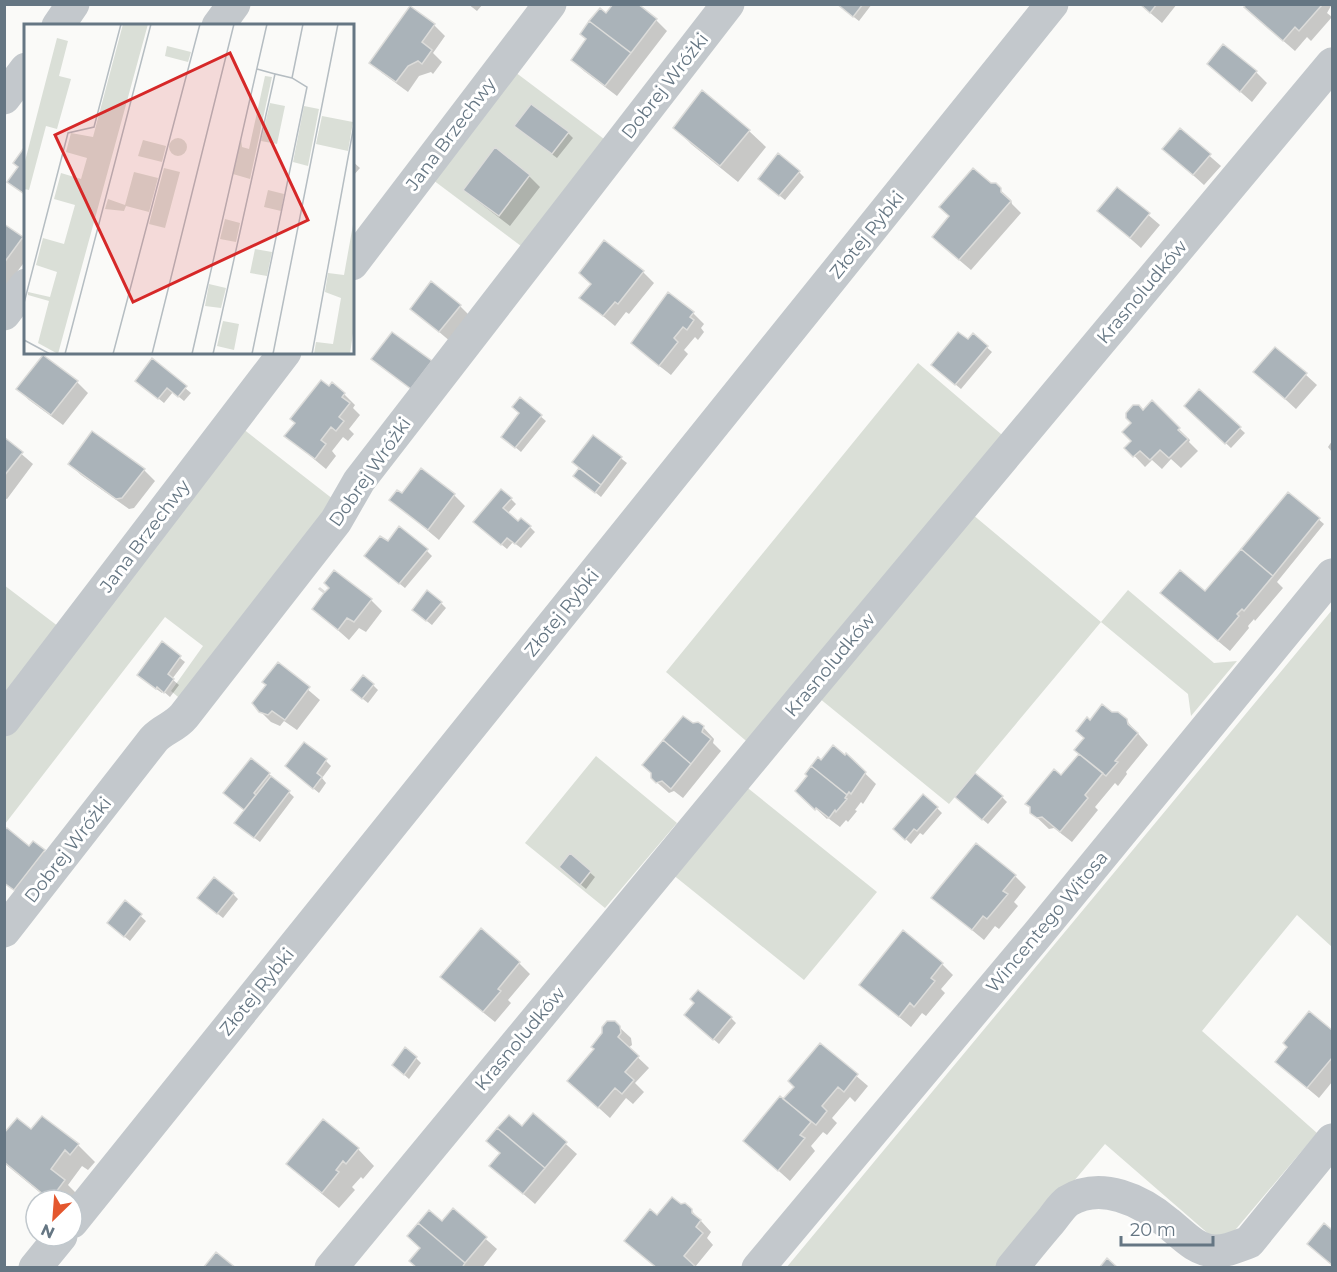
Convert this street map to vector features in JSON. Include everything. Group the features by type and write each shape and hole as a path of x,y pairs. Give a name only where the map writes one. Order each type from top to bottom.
{"street":[{"path":"58,24 73,4"},
{"path":"219,24 234,4"},
{"name":"Jana Brzechwy","path":"354,261 550,4"},
{"name":"Dobrej Wróżki","path":"4,931 154,739 159,733 177,724 198,698 336,521 359,481 728,4"},
{"name":"Złotej Rybki","path":"84,1207 1053,4"},
{"name":"Krasnoludków","path":"331,1268 810,688 1332,64"},
{"path":"4,98 24,72"},
{"path":"4,314 24,288"},
{"name":"Jana Brzechwy","path":"4,720 283,354"},
{"name":"Wincentego Witosa","path":"758,1268 1037,935 1332,575"},
{"path":"1012,1268 1066,1203 1083,1194 1091,1193 1120,1195 1133,1200 1201,1248 1214,1251 1233,1248 1249,1242 1332,1140"},
{"path":"35,1268 51,1248"}],"shaded area":[{"path":"515,72 604,139 521,246 433,180"},
{"path":"918,363 1008,440 752,746 666,672"},
{"path":"242,428 338,503 183,701 171,691 203,646 165,617 5,824 4,739"},
{"path":"972,514 1101,622 949,804 819,698"},
{"path":"4,585 63,630 4,706"},
{"path":"1128,590 1214,663 1237,661 1191,716 1188,694 1101,622"},
{"path":"1332,610 1332,947 1297,915 1202,1031 1317,1133 1231,1235 1211,1236 1105,1144 1002,1267 786,1268"},
{"path":"596,756 677,823 605,908 525,843"},
{"path":"744,785 877,892 804,980 672,874"}],"building":[{"path":"613,4 638,4 657,19 631,53 589,21 600,8 606,13"},
{"path":"837,4 863,4 853,17"},
{"path":"1140,4 1157,4 1150,13"},
{"path":"1246,4 1322,5 1299,31 1295,27 1283,41 1244,7"},
{"path":"410,6 435,24 422,42 432,50 422,64 418,61 408,66 396,82 369,63"},
{"path":"589,21 631,53 605,86 571,60 586,39 580,34"},
{"path":"1223,44 1257,71 1240,92 1207,64"},
{"path":"702,90 750,130 720,166 673,128"},
{"path":"531,104 569,132 552,154 514,126"},
{"path":"1180,128 1211,154 1193,175 1162,149"},
{"path":"495,147 530,175 499,216 463,190"},
{"path":"24,148 24,194 7,182 18,167 13,163"},
{"path":"778,153 800,171 779,196 758,179"},
{"path":"973,168 991,183 996,183 1001,188 1001,192 1011,201 959,260 932,237 949,216 939,207"},
{"path":"1117,187 1150,213 1130,238 1097,211"},
{"path":"4,224 23,237 4,263"},
{"path":"604,240 644,271 618,304 615,302 603,316 579,298 591,284 579,273"},
{"path":"431,281 461,305 439,332 410,309"},
{"path":"668,292 694,312 690,317 694,320 687,330 683,327 674,338 678,342 659,366 631,343"},
{"path":"392,332 432,361 411,389 371,359"},
{"path":"958,332 968,339 973,333 988,346 955,385 931,365"},
{"path":"1275,347 1307,373 1285,399 1253,372"},
{"path":"43,355 78,381 51,415 16,389"},
{"path":"152,358 187,386 178,397 167,388 158,399 135,381"},
{"path":"321,380 329,386 332,382 345,393 342,397 350,403 339,417 344,421 336,431 331,427 321,440 326,444 315,459 284,436 295,423 290,419"},
{"path":"1199,389 1241,427 1225,444 1184,406"},
{"path":"520,397 542,415 515,448 501,437 519,413 512,407"},
{"path":"1152,400 1188,439 1169,458 1160,450 1150,460 1140,451 1133,457 1124,448 1131,441 1122,432 1131,423 1126,418 1126,413 1133,405 1139,405 1143,410"},
{"path":"92,431 145,469 122,498 116,499 68,464"},
{"path":"593,435 622,457 601,485 572,462"},
{"path":"4,437 23,452 4,476"},
{"path":"421,468 455,494 428,530 389,500 397,490 402,493"},
{"path":"579,468 601,485 595,493 573,476"},
{"path":"501,489 512,498 503,508 518,521 521,518 531,526 515,544 507,538 501,545 473,522"},
{"path":"1288,492 1320,518 1273,576 1241,549"},
{"path":"399,526 428,549 399,584 364,556 380,536 388,541"},
{"path":"1241,549 1273,576 1244,611 1242,609 1237,614 1239,616 1218,641 1160,593 1180,570 1205,591"},
{"path":"334,570 372,599 354,622 347,618 338,630 312,609 324,593 319,589 325,592 329,588 324,583"},
{"path":"427,590 442,602 426,621 412,610"},
{"path":"162,641 181,656 168,674 174,679 164,693 137,675"},
{"path":"278,662 310,687 285,720 272,711 268,715 259,712 252,703 266,685 262,682"},
{"path":"363,675 374,684 362,699 351,690"},
{"path":"1102,704 1127,719 1128,724 1138,733 1106,776 1074,750 1084,738 1076,731 1087,717 1090,720"},
{"path":"683,716 693,723 698,722 704,726 702,732 711,739 691,764 663,740"},
{"path":"663,740 691,764 671,789 662,781 656,783 651,778 651,773 642,765"},
{"path":"304,742 327,759 317,773 322,777 313,789 285,766"},
{"path":"833,745 845,755 846,753 866,772 851,794 849,792 847,795 811,766 818,757 821,760"},
{"path":"1079,754 1103,773 1085,795 1088,798 1060,832 1042,817 1037,818 1030,813 1030,807 1025,804 1054,769 1061,775"},
{"path":"251,758 270,773 244,810 223,793"},
{"path":"811,766 847,795 845,798 847,799 829,818 816,808 815,810 795,791 807,776 805,774"},
{"path":"975,773 1003,796 982,820 955,797"},
{"path":"271,776 290,791 254,838 234,823"},
{"path":"923,794 938,807 917,831 914,829 905,840 893,829"},
{"path":"7,828 29,846 33,841 45,850 14,890 4,883 4,830"},
{"path":"976,843 1016,875 1003,891 1008,894 987,919 983,916 972,930 931,898"},
{"path":"570,853 591,871 580,885 559,867"},
{"path":"214,877 234,893 217,914 197,898"},
{"path":"125,900 142,914 124,937 107,923"},
{"path":"481,928 520,962 498,989 501,991 483,1012 440,977"},
{"path":"903,930 943,963 931,978 935,981 914,1007 910,1003 899,1017 859,985"},
{"path":"698,990 732,1017 713,1040 684,1015 694,1003 690,999"},
{"path":"1309,1011 1332,1030 1332,1058 1307,1088 1275,1062 1287,1047 1283,1043"},
{"path":"607,1021 615,1021 620,1026 621,1033 618,1037 639,1056 625,1072 634,1080 622,1094 615,1088 598,1108 567,1081 594,1049 591,1047 602,1033 602,1027"},
{"path":"820,1043 858,1074 844,1092 838,1087 822,1106 827,1111 816,1125 783,1099 794,1087 788,1081"},
{"path":"405,1047 417,1057 404,1075 392,1065"},
{"path":"780,1096 811,1122 800,1135 805,1138 778,1171 743,1141"},
{"path":"533,1113 567,1142 545,1168 497,1128 509,1115 522,1126"},
{"path":"42,1116 79,1144 70,1155 65,1150 51,1169 65,1180 59,1188 35,1188 4,1162 4,1133 17,1118 31,1129"},
{"path":"323,1119 359,1148 346,1164 343,1161 336,1170 339,1172 322,1193 286,1164"},
{"path":"497,1128 545,1168 523,1194 489,1166 500,1153 486,1141"},
{"path":"672,1197 681,1204 685,1203 701,1220 696,1227 703,1233 684,1256 697,1268 657,1268 624,1241 650,1209 657,1215"},
{"path":"453,1208 487,1237 465,1263 418,1223 429,1210 442,1221"},
{"path":"418,1223 465,1263 462,1268 417,1268 409,1261 420,1248 407,1236"},
{"path":"1324,1223 1331,1229 1332,1227 1332,1265 1307,1244"},
{"path":"216,1252 236,1268 203,1268"},
{"path":"1107,1258 1118,1268 1099,1268"}]}
